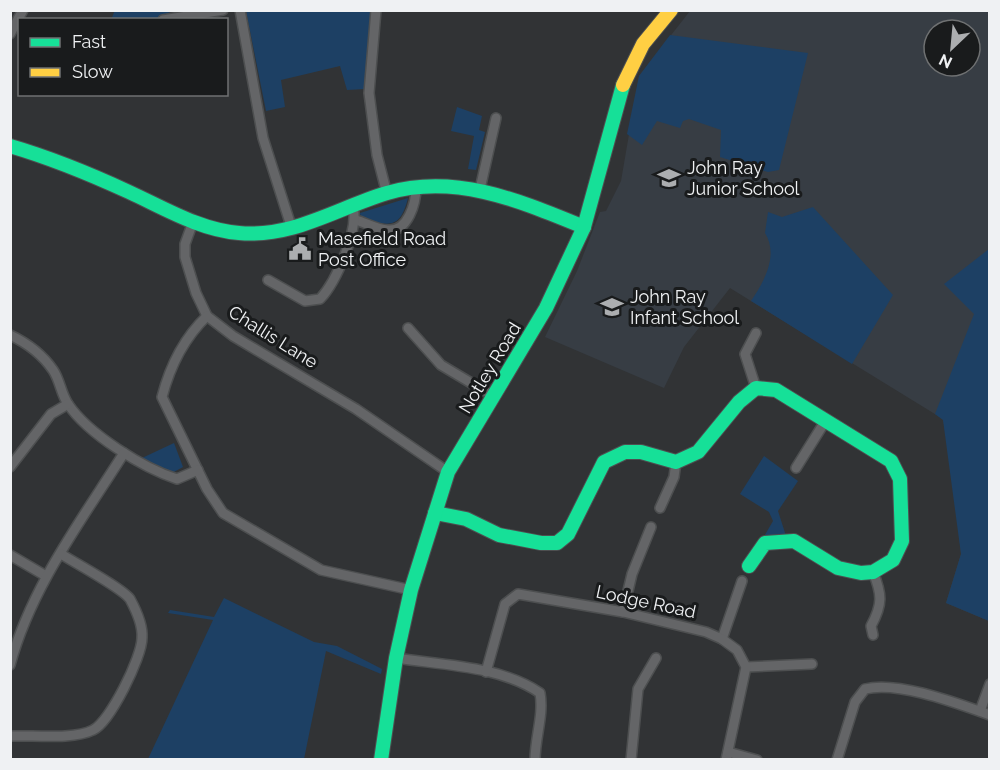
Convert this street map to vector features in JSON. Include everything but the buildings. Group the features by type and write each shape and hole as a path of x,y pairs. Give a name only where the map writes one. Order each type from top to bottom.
{"street":[{"path":"175,18 223,10"},
{"path":"240,10 263,138 292,229"},
{"path":"376,10 369,93 377,155 387,194"},
{"name":"Notley Road","path":"381,759 396,658 411,590 448,472 546,309 584,227 620,91 643,44 667,12"},
{"path":"10,34 18,19"},
{"path":"480,189 496,118"},
{"path":"10,146 46,156 193,222 252,234 292,229 355,213 387,194 416,187 449,184 480,189 584,227"},
{"path":"355,213 388,231 400,226 410,215 416,199 416,187"},
{"path":"268,280 305,301 320,299 329,290 339,269 355,213"},
{"name":"Challis Lane","path":"193,222 185,244 185,257 207,316 233,336 356,409 448,472"},
{"path":"207,316 190,332 167,376 162,397 198,470 223,513 321,570 411,590"},
{"path":"408,328 441,365 493,396"},
{"path":"756,333 745,354 756,388"},
{"path":"10,334 29,344 53,370 68,404 91,429 124,453 157,472 177,479 198,470"},
{"path":"435,513 466,519 499,535 541,543 557,543 568,534 604,462 625,452 641,452 676,462 698,452 739,402 756,388 776,390 881,452 891,461 900,479 902,541 893,560 873,572 861,573 838,568 794,541 765,543 749,566"},
{"path":"10,467 51,414 68,404"},
{"path":"795,468 826,420"},
{"path":"10,665 19,634 46,576 124,453"},
{"path":"660,508 674,477 676,462"},
{"path":"623,612 632,574 651,526"},
{"path":"10,736 76,734 93,730 109,716 130,673 143,639 138,617 128,597 61,554"},
{"path":"10,555 46,576"},
{"path":"873,572 882,595 880,609 871,626 873,635"},
{"path":"723,639 742,581"},
{"name":"Lodge Road","path":"486,672 505,604 518,594 623,612 706,632 723,639 737,650 746,667"},
{"path":"396,658 486,672 527,685 540,693 542,707 535,738 535,759"},
{"path":"631,759 638,689 656,658"},
{"path":"757,759 727,756 746,667 812,664"},
{"path":"980,711 990,684"},
{"path":"837,759 855,702 865,689 874,687 906,691 990,715"}],"shaded area":[{"path":"115,10 166,11 179,17 179,18 112,18"},
{"path":"246,11 371,11 365,89 347,90 340,66 281,80 285,107 266,111"},
{"path":"690,11 989,11 989,621 946,603 961,554 953,477 943,419 730,288 684,347 664,388 545,337 577,271 600,212 606,211 621,181 639,76"},
{"path":"670,35 808,53 779,170 768,172 720,157 721,130 689,119 683,121 680,128 657,121 642,145 627,134 639,76"},
{"path":"457,107 482,116 479,130 485,132 476,170 468,169 474,136 451,131"},
{"path":"408,198 401,216 392,223 379,223 361,218 360,213"},
{"path":"813,207 893,295 852,364 751,301 765,277 770,259 771,250 765,233 768,212 782,217"},
{"path":"989,249 989,621 946,603 961,554 943,420 935,414 974,314 944,284"},
{"path":"174,443 183,467 172,473 155,467 142,458"},
{"path":"764,456 798,481 778,511 787,539 762,540 773,521 769,512 740,494"},
{"path":"224,598 314,642 337,646 382,669 381,674 326,651 304,759 148,759 213,620 168,613 170,610 214,617"}],"traffic: fast":[{"path":"381,760 396,658 411,590 448,472 546,308 584,227 623,85"},
{"path":"10,146 114,185 196,223 239,233 278,231 314,221 387,193 438,186 463,188 512,200 584,227"},
{"path":"435,513 466,519 499,535 541,543 557,543 568,534 604,462 625,452 641,452 676,462 698,452 739,402 756,388 776,390 891,461 900,479 902,541 893,560 873,572 861,573 838,568 794,541 765,543 749,566"}],"traffic: slow":[{"path":"623,85 643,44 671,10"}],"place":[{"name":"John Ray Junior School","path":"669,178"},
{"name":"Masefield Road Post Office","path":"300,249"},
{"name":"John Ray Infant School","path":"612,307"}]}
